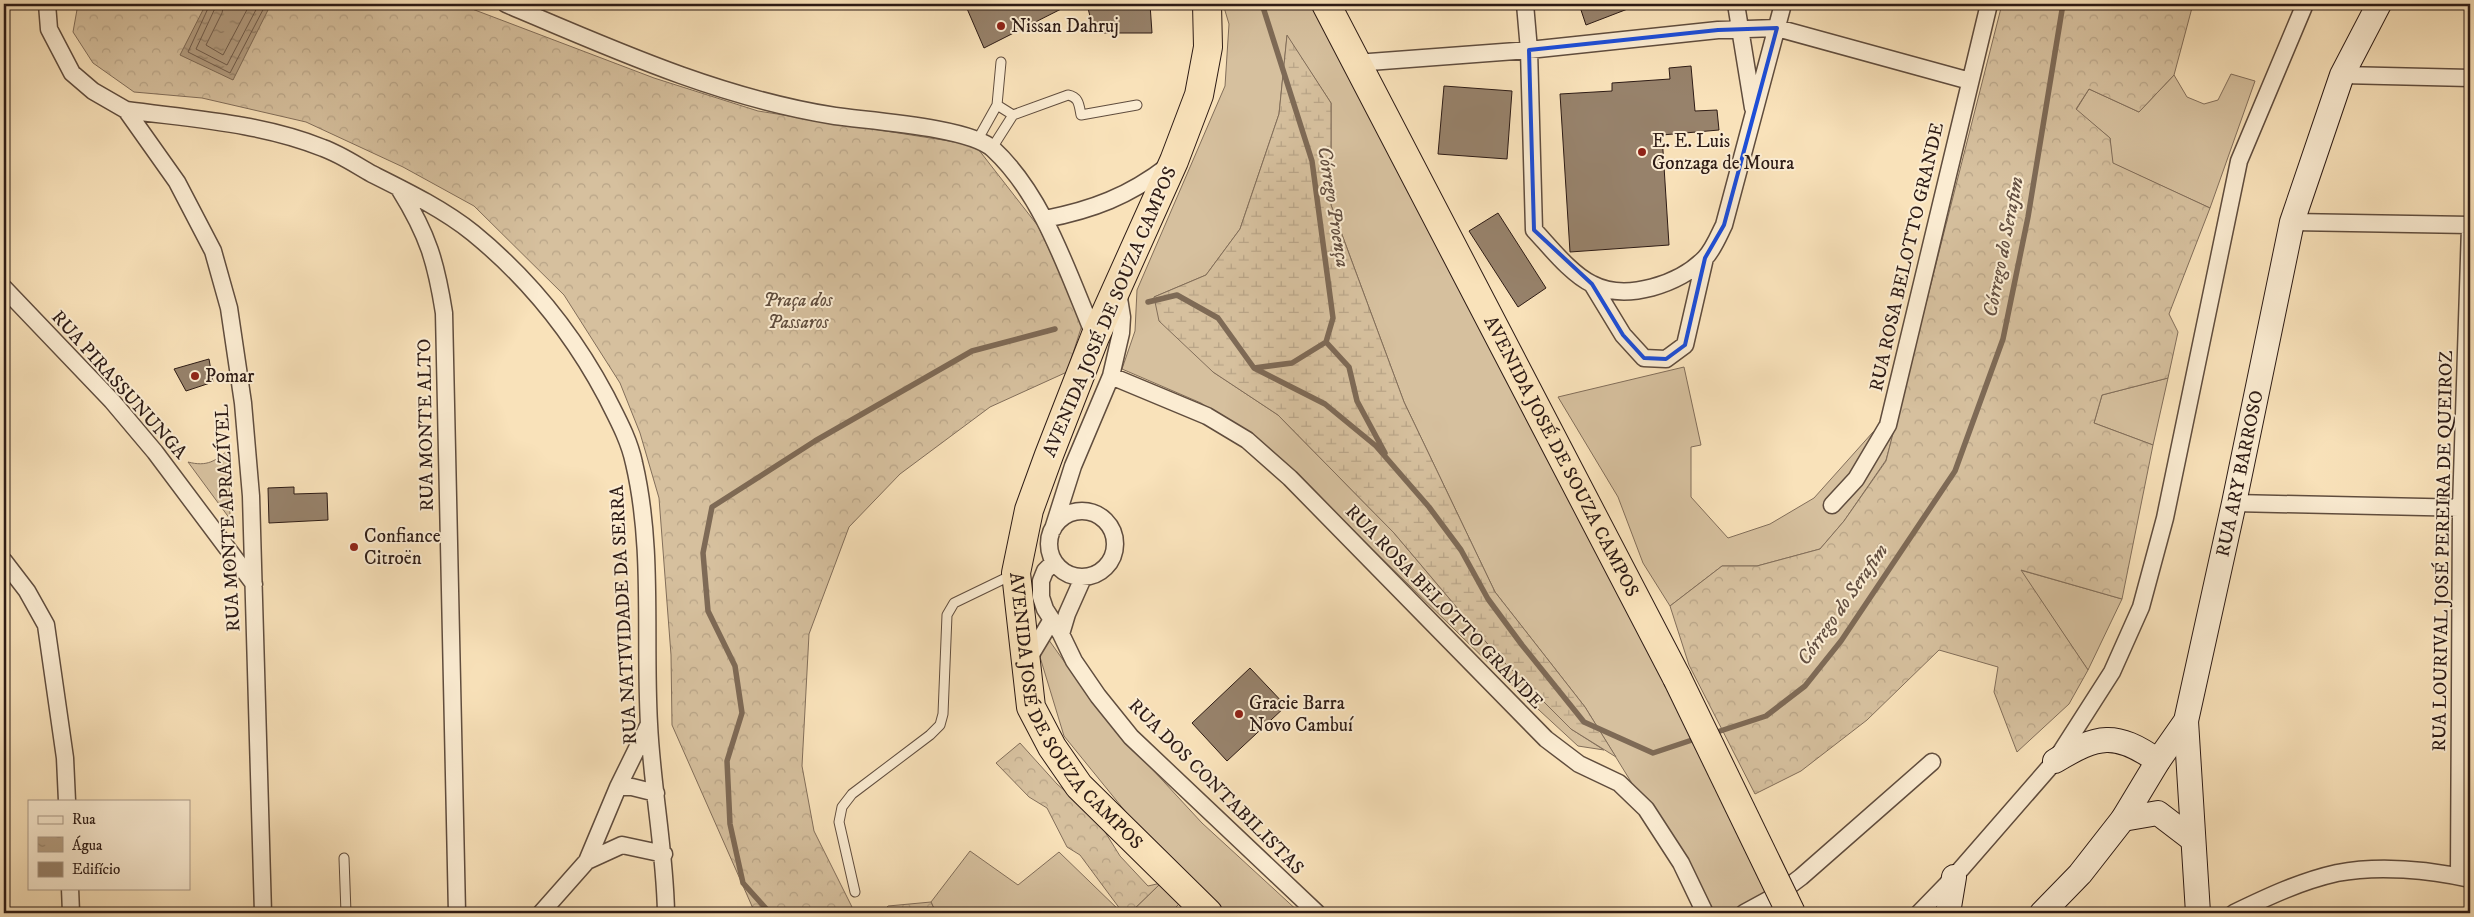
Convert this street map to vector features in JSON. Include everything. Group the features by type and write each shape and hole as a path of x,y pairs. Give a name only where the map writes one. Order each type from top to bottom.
{"highway":[{"name":"AVENIDA JOSÉ DE SOUZA CAMPOS","path":"1207,4 1208,47 1199,96 1174,162 1095,337 1028,510 1016,573 1032,706 1052,747 1079,786 1208,913"},
{"name":"AVENIDA JOSÉ DE SOUZA CAMPOS","path":"1326,4 1676,678 1791,913"}],"main road":[{"name":"RUA ARY BARROSO","path":"2042,913 2080,874 2123,819 2158,761 2186,721 2234,503 2292,222 2342,75 2379,4"},
{"path":"2186,721 2198,913"},
{"path":"2055,761 2082,744 2111,738 2139,748 2158,761"},
{"path":"2123,819 2158,813 2192,839"},
{"path":"1948,913 1954,877"}],"street":[{"name":"RUA MONTE APRAZÍVEL","path":"47,4 49,29 72,73 93,92 126,110 177,182 213,251 229,308 242,403 250,486 263,913"},
{"path":"506,4 656,68 760,99 833,116 901,124 985,144 1011,169 1045,219 1095,337"},
{"path":"1525,4 1529,50 1534,230 1563,261 1592,284 1623,335 1644,358 1666,358 1685,345 1705,258 1724,225 1783,4"},
{"path":"1736,4 1754,112"},
{"name":"RUA ROSA BELOTTO GRANDE","path":"1832,505 1856,479 1888,424 1989,4"},
{"path":"1918,913 1954,877 2055,761 2112,672 2141,607 2165,518 2239,161 2304,4"},
{"path":"1356,63 1529,50 1718,30 1777,28 1970,82"},
{"path":"2342,75 2470,78"},
{"name":"RUA MONTE ALTO","path":"126,110 248,126 324,148 397,186 471,232 500,257 547,306"},
{"path":"1045,219 1104,204 1154,177 1174,162"},
{"name":"RUA MONTE ALTO","path":"397,186 419,220 430,249 438,274 444,313 457,913"},
{"path":"2292,222 2470,226"},
{"name":"RUA LOURIVAL JOSÉ PEREIRA DE QUEIROZ","path":"2464,877 2470,226"},
{"path":"1592,284 1621,292 1653,289 1684,273 1705,258"},
{"path":"1053,529 1064,517 1074,512 1092,513 1102,518 1114,535 1115,546 1107,566 1098,573 1083,578 1066,573 1054,562 1049,540 1073,466 1111,376 1122,325 1117,287"},
{"name":"RUA PIRASSUNUNGA","path":"4,288 112,401 156,452 254,584"},
{"name":"RUA NATIVIDADE DA SERRA","path":"547,306 596,377 623,430 634,462 644,552 649,724 664,854 666,913"},
{"name":"RUA ROSA BELOTTO GRANDE","path":"1111,376 1207,416 1247,440 1290,478 1546,739 1579,764 1619,784 1646,809 1681,863 1705,913"},
{"path":"1073,466 1074,512"},
{"path":"2234,503 2466,508"},
{"path":"4,561 27,592 46,625 65,758 67,800"},
{"name":"RUA DOS CONTABILISTAS","path":"1054,562 1045,571 1041,597 1074,661 1131,737 1317,913"},
{"path":"1027,661 1067,614 1083,578"},
{"path":"541,913 587,861 618,787 649,724"},
{"path":"1744,913 1777,895 1801,877 1932,762"},
{"path":"618,787 632,786 656,793"},
{"path":"587,861 622,845 664,854"},
{"path":"2234,913 2289,888 2338,873 2387,869 2464,877"},
{"path":"70,890 71,913"}],"lane":[{"path":"985,144 997,105 1002,62"},
{"path":"985,144 1013,115 1068,95 1074,96 1078,101 1081,115 1137,105"},
{"path":"997,105 1013,115"},
{"path":"855,892 839,822 842,807 852,794 930,735 940,725 943,714 947,615 954,603 1016,573"},
{"path":"344,858 346,913"}],"highlighted area":[{"path":"1777,28 1724,225 1705,258 1685,345 1666,359 1644,358 1623,335 1592,284 1534,230 1529,50 1718,30"}],"green space":[{"name":"Praça dos Passaros","path":"78,4 459,4 654,78 758,111 975,145 1038,226 1083,322 1067,372 990,407 900,474 849,527 809,634 802,766 814,831 855,913 755,913 672,725 671,655 659,498 640,433 620,383 564,295 474,206 403,167 306,122 202,98 134,92 93,63 73,32"},
{"path":"1223,4 1326,4 1777,895 1741,913 1705,913 1681,863 1585,707 1495,592 1404,402 1331,205 1331,103 1287,36 1279,114 1240,229 1206,275 1154,297 1213,372 1278,415 1394,533 1497,655 1571,729 1604,750 1578,746 1501,675 1273,452 1201,403 1122,369 1135,331 1137,290 1225,86 1229,24"},
{"path":"2002,4 2193,4 2174,75 2139,112 2089,89 2076,109 2110,138 2113,163 2210,208 2169,314 2178,332 2168,378 2102,395 2094,423 2153,445 2122,599 2021,570 2088,670 2069,704 2017,752 1994,692 1998,667 1939,650 1867,720 1801,771 1755,794 1689,665 1670,606 1722,566 1757,566 1820,549 1844,521 1886,461"},
{"path":"1287,35 1331,103 1331,205 1404,402 1495,592 1585,707 1616,757 1571,729 1497,655 1394,533 1278,415 1213,372 1159,321 1154,297 1206,275 1240,229 1279,114"},
{"path":"2231,74 2255,81 2210,208 2112,163 2110,138 2076,110 2089,89 2139,112 2174,75 2187,97 2204,104 2218,100"},
{"path":"1684,367 1701,445 1691,447 1691,497 1728,538 1770,524 1814,498 1873,432 1897,420 1886,460 1844,521 1820,549 1757,566 1722,566 1670,606 1643,563 1618,497 1558,397"},
{"path":"2168,378 2153,445 2094,423 2102,395"},
{"path":"229,449 230,519 188,462 201,464 211,462"},
{"path":"2020,570 2122,599 2088,670"},
{"path":"1046,636 1103,716 1202,823 1300,913 1226,913 1125,811 1064,736 1040,657"},
{"path":"1020,743 1057,784 1097,819 1120,856 1148,886 1161,883 1130,913 1123,913 1080,855 1067,847 1047,808 1029,797 996,763"},
{"path":"970,851 1018,885 1059,852 1122,913 936,913 931,902"},
{"path":"1161,883 1180,903 1170,913 1130,913"},
{"path":"931,902 936,913 881,913 888,906"}],"water":[{"path":"206,4 271,4 233,80 180,55"}],"building":[{"name":"Nissan Dahruj","path":"965,4 1071,4 984,48"},
{"name":"Nissan Dahruj","path":"1087,4 1150,4 1152,33 1094,33"},
{"path":"1579,4 1637,4 1638,5 1586,25"},
{"path":"1691,66 1695,111 1717,110 1719,130 1662,135 1669,245 1570,252 1560,94 1612,91 1612,83 1670,79 1669,68"},
{"path":"1444,86 1512,91 1507,159 1438,154"},
{"path":"1498,213 1546,288 1518,307 1469,231"},
{"name":"Pomar","path":"209,359 213,382 186,391 174,369"},
{"path":"294,487 294,494 327,493 328,520 269,523 268,488"},
{"name":"Gracie Barra Novo Cambuí","path":"1250,668 1286,706 1227,761 1192,723"}],"waterway":[{"name":"Córrego Proença","path":"1254,368 1292,363 1326,342 1333,318 1312,161 1262,4"},
{"name":"Córrego do Serafim","path":"1711,734 1766,716 1805,686 1841,641 1955,471 2003,339 2028,217 2063,4"},
{"name":"Córrego do Serafim","path":"1148,302 1177,295 1218,318 1254,368 1325,404 1376,446 1429,507 1461,550 1488,599 1584,722 1653,753 1698,738"},
{"path":"770,913 743,883 730,824 727,761 742,713 735,666 708,611 703,553 712,507 815,441 972,351 1055,329"},
{"name":"Córrego do Serafim","path":"1326,342 1349,367 1357,401 1385,453"}],"place":[{"name":"Nissan Dahruj","path":"1001,26"},
{"name":"E. E. Luis Gonzaga de Moura","path":"1642,152"},
{"name":"Pomar","path":"195,376"},
{"name":"Confiance Citroën","path":"354,547"},
{"name":"Gracie Barra Novo Cambuí","path":"1239,714"}]}
